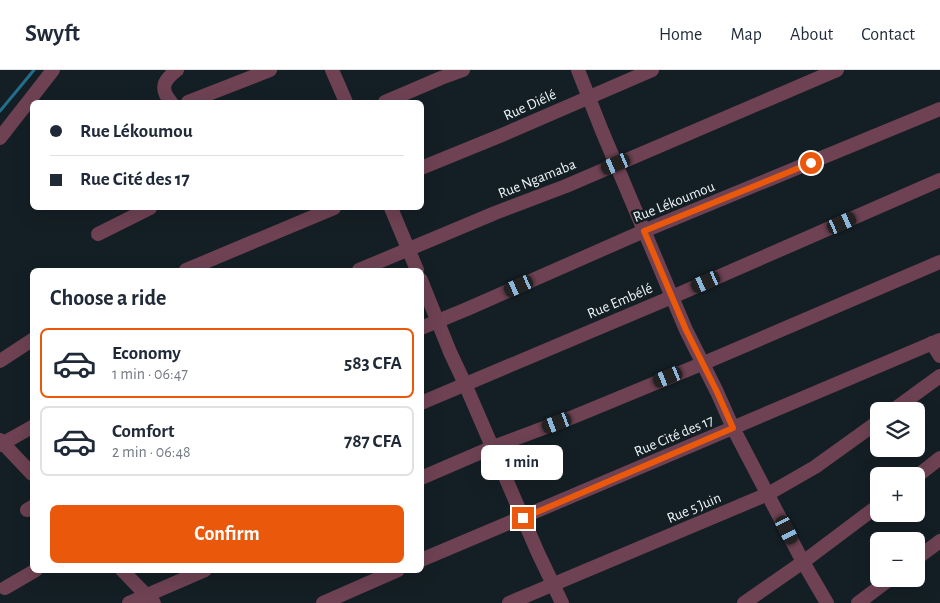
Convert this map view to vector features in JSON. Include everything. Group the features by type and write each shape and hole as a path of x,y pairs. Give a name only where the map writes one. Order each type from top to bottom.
{"street":[{"path":"0,138 53,70"},
{"path":"193,100 270,70"},
{"path":"332,70 345,100"},
{"path":"390,100 463,70"},
{"path":"578,70 686,330 704,363 733,428 803,562 827,603"},
{"name":"Rue Diélé","path":"424,167 652,70"},
{"name":"Rue Ngamaba","path":"364,268 837,70"},
{"path":"170,100 164,92 165,83 173,73"},
{"name":"Rue Lékoumou","path":"424,327 644,231 940,109"},
{"name":"Rue Embélé","path":"424,402 672,297 940,180"},
{"path":"98,234 146,210"},
{"path":"191,268 329,210"},
{"path":"392,210 416,268"},
{"path":"424,477 493,447 704,363 940,262"},
{"path":"424,287 450,352 538,553 562,603"},
{"path":"0,361 30,341"},
{"path":"936,342 940,356"},
{"name":"Rue Cité des 17","path":"424,559 936,342"},
{"path":"904,402 940,376"},
{"name":"Rue 5 Juin","path":"509,603 768,494 815,467 870,427"},
{"path":"30,428 1,443 30,472"},
{"path":"925,470 940,458"},
{"path":"744,603 870,512"},
{"path":"925,552 940,541"},
{"path":"5,588 31,573"},
{"path":"125,573 150,599"},
{"path":"129,603 150,599 199,573"},
{"path":"323,603 391,573"},
{"path":"858,603 879,587"}],"waterway":[{"path":"0,111 34,70"}],"route":[{"path":"523,518 733,428 704,363 686,330 644,231 811,163"}]}
